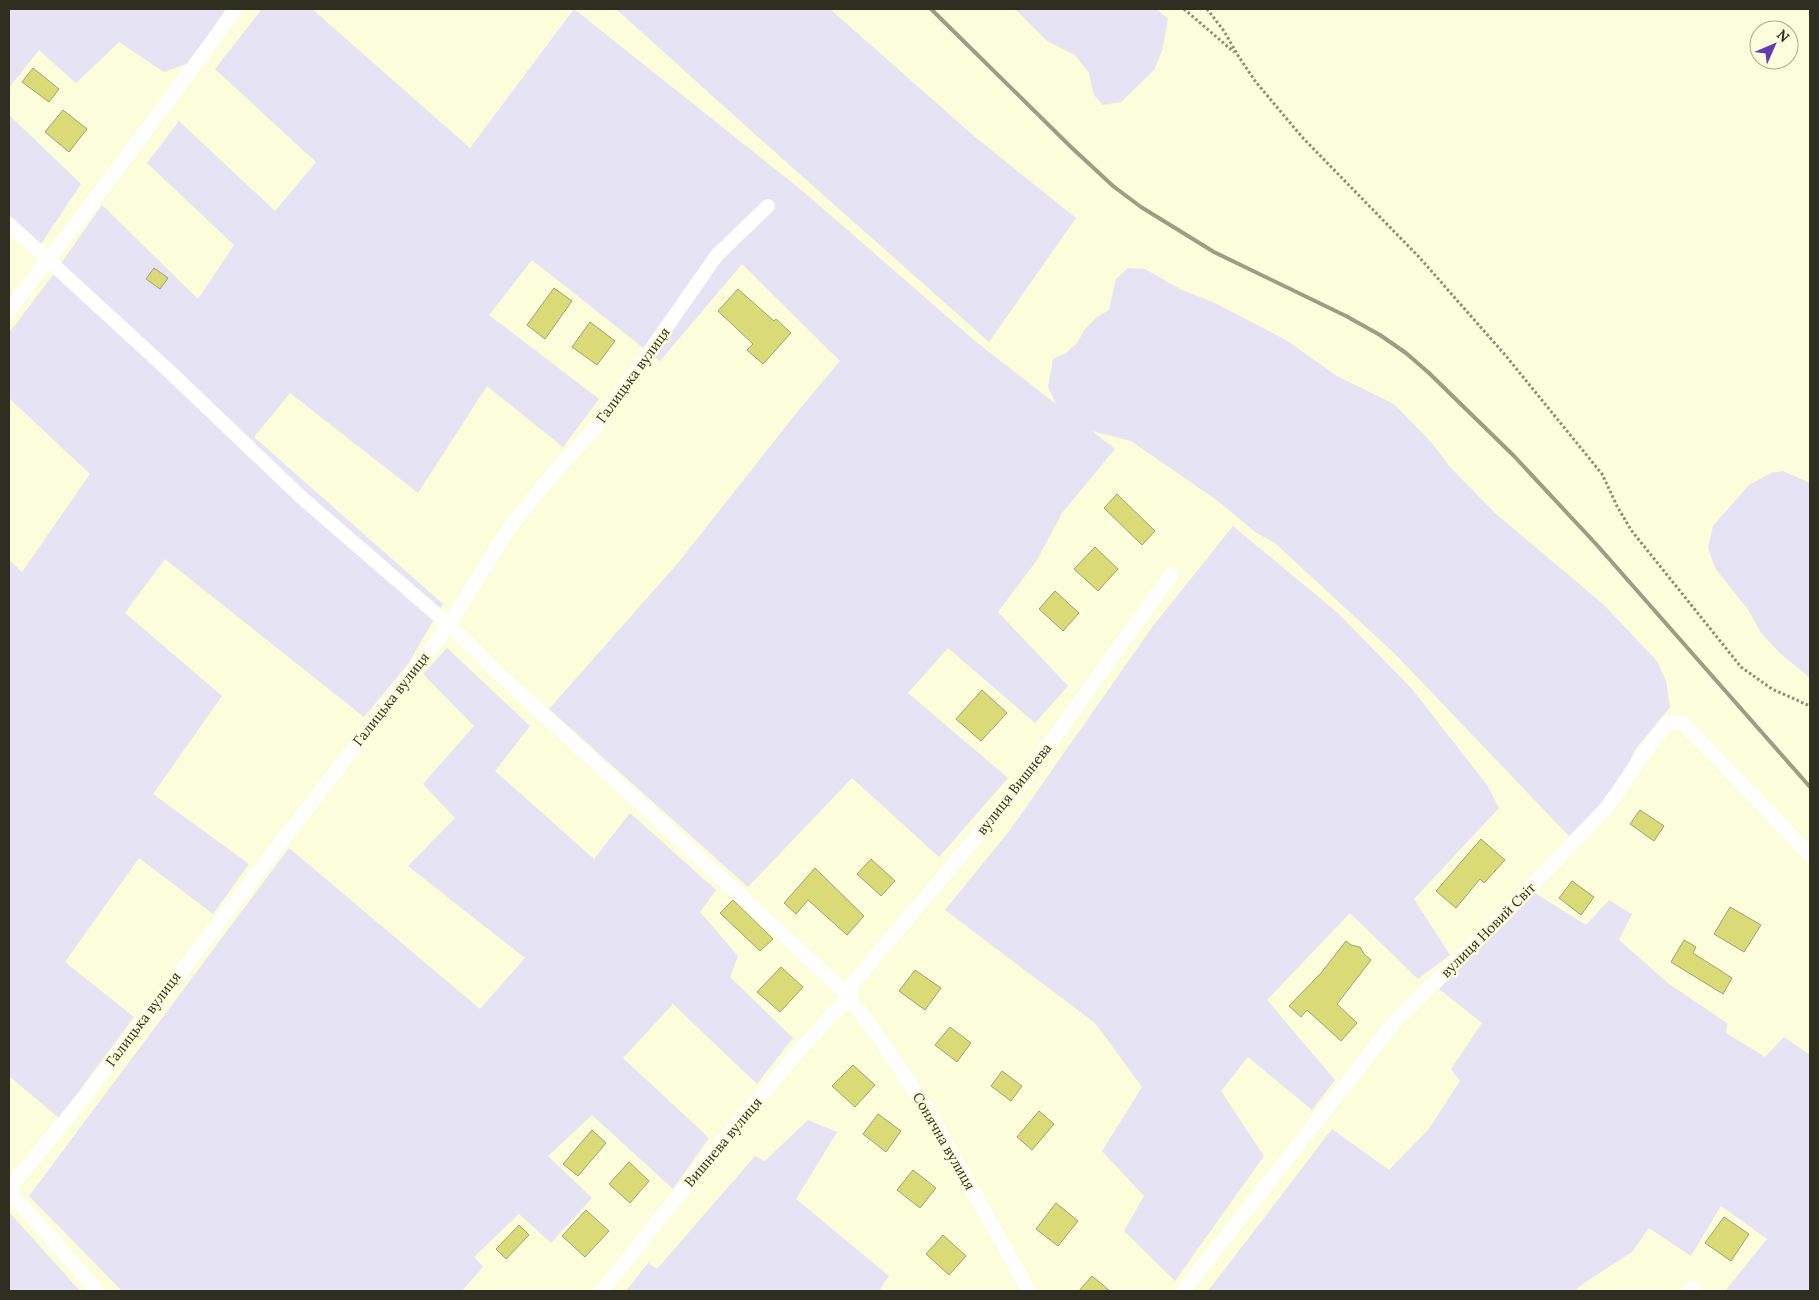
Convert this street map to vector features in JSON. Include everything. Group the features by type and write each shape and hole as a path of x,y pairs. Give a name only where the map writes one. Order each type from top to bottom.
{"street":[{"path":"9,311 236,9"},
{"name":"Галицька вулиця","path":"9,1190 89,1091 449,624 509,528 554,473 600,422 717,255 768,206"},
{"name":"Сонячна вулиця","path":"9,224 169,371 300,497 449,624 495,670 761,914 848,997 877,1035 926,1107 1029,1291"},
{"name":"вулиця Вишнева","path":"848,997 854,982 1018,788 1171,575"},
{"name":"вулиця Новий Світ","path":"1183,1291 1398,1018 1500,919 1607,807 1667,723 1682,722 1810,855"},
{"name":"Вишнева вулиця","path":"602,1291 723,1141 848,997"},
{"path":"9,1190 98,1291"}],"path":[{"path":"1184,9 1237,54"},
{"path":"1207,9 1224,31 1255,81 1302,137 1419,257 1506,356 1602,474 1631,530 1741,667 1772,689 1810,706"}],"shaded area":[{"path":"9,9 226,9 189,63 164,72 119,42 76,83 39,50 9,88"},
{"path":"262,9 312,9 470,148 574,9 805,193 975,341 1056,404 1048,387 1053,359 1066,353 1077,343 1085,329 1096,318 1109,310 1116,279 1128,268 1145,269 1182,290 1213,302 1286,340 1337,376 1394,404 1431,442 1450,467 1495,513 1604,605 1657,661 1666,681 1670,707 1635,750 1607,807 1576,834 1569,836 1395,654 1275,543 1255,532 1218,501 1131,441 1092,431 1115,449 1062,513 1037,560 998,612 1068,686 1035,723 948,648 908,693 1008,778 939,857 852,778 748,887 549,709 678,563 840,361 742,264 660,361 532,260 489,315 599,399 563,447 487,386 418,493 290,393 254,437 443,604 408,664 364,717 165,559 125,613 222,696 153,794 249,864 213,914 139,858 65,962 134,1017 59,1118 9,1076 9,560 22,572 90,474 9,398 9,333 53,275 102,205 198,299 234,245 147,163 179,121 275,211 316,162 215,69"},
{"path":"616,9 830,9 975,137 1076,218 989,342"},
{"path":"1015,9 1156,9 1168,19 1162,51 1154,70 1121,102 1103,105 1094,95 1089,73 1075,55 1047,41"},
{"path":"9,115 81,184 41,244 9,215"},
{"path":"1783,471 1810,483 1810,678 1780,653 1761,633 1749,611 1715,568 1708,548 1713,526 1749,485 1771,473"},
{"path":"1233,526 1339,614 1412,689 1487,785 1499,808 1414,899 1450,955 1418,979 1350,913 1267,1000 1335,1080 1312,1110 1248,1057 1221,1091 1264,1156 1175,1281 1124,1231 1144,1196 1102,1151 1142,1087 1095,1023 945,910 1010,830 1153,626"},
{"path":"447,648 530,726 495,771 594,859 630,813 716,890 700,912 738,956 730,977 793,1038 757,1084 673,1004 623,1058 709,1138 673,1189 592,1115 548,1156 592,1198 551,1243 519,1214 474,1257 483,1267 462,1291 122,1291 29,1196 289,848 480,1009 525,958 408,866 455,818 423,784 474,726 423,674"},
{"path":"1535,893 1586,925 1609,900 1632,914 1619,940 1669,984 1727,1023 1726,1033 1765,1057 1784,1037 1810,1055 1810,1291 1725,1291 1767,1239 1721,1206 1691,1256 1649,1228 1632,1252 1581,1285 1575,1291 1208,1291 1332,1129 1389,1170 1428,1130 1460,1081 1451,1069 1482,1023 1439,989"},
{"path":"808,1120 837,1132 796,1199 889,1276 879,1291 626,1291 648,1263 657,1269 755,1156 765,1161"},
{"path":"9,1212 80,1291 9,1291"}],"building":[{"path":"33,68 59,89 49,102 22,82"},
{"path":"63,110 87,129 69,152 45,132"},
{"path":"154,268 168,278 160,289 146,279"},
{"path":"554,288 572,301 545,339 527,325"},
{"path":"738,289 774,321 776,319 791,333 763,364 747,350 753,344 718,311"},
{"path":"590,322 615,341 597,365 572,347"},
{"path":"1117,494 1155,531 1142,545 1104,508"},
{"path":"1095,547 1118,569 1098,591 1074,569"},
{"path":"1055,591 1079,613 1063,631 1039,609"},
{"path":"982,690 1007,713 981,741 956,719"},
{"path":"1640,810 1664,826 1654,841 1630,824"},
{"path":"1481,839 1505,860 1484,883 1480,879 1456,908 1436,891"},
{"path":"871,859 895,881 881,896 857,874"},
{"path":"815,868 864,916 847,935 808,900 796,914 784,903"},
{"path":"1572,881 1594,897 1581,915 1559,898"},
{"path":"733,900 773,939 760,951 720,913"},
{"path":"1730,907 1761,925 1744,952 1714,934"},
{"path":"1684,940 1696,947 1693,953 1732,978 1723,994 1671,962"},
{"path":"1346,941 1351,945 1360,947 1371,960 1337,1004 1357,1023 1341,1041 1307,1010 1301,1017 1289,1006 1321,973"},
{"path":"781,967 803,987 780,1012 757,992"},
{"path":"915,970 941,988 925,1010 899,991"},
{"path":"950,1027 971,1043 957,1062 935,1045"},
{"path":"853,1065 875,1085 855,1107 832,1086"},
{"path":"1002,1071 1022,1086 1011,1101 991,1086"},
{"path":"1039,1111 1054,1124 1032,1150 1017,1137"},
{"path":"878,1114 901,1131 886,1152 863,1134"},
{"path":"592,1130 606,1143 578,1176 563,1164"},
{"path":"629,1162 649,1181 630,1203 609,1184"},
{"path":"913,1170 936,1188 920,1208 897,1190"},
{"path":"1056,1203 1078,1221 1058,1246 1036,1229"},
{"path":"586,1210 609,1231 585,1257 562,1236"},
{"path":"1724,1217 1749,1234 1731,1261 1705,1243"},
{"path":"519,1225 529,1235 506,1259 496,1249"},
{"path":"943,1235 966,1256 949,1275 926,1254"},
{"path":"1092,1276 1110,1291 1079,1291"}],"railway":[{"path":"931,9 1071,147 1113,186 1141,207 1214,252 1346,316 1380,335 1406,353 1429,373 1514,456 1596,544 1810,787"}]}
